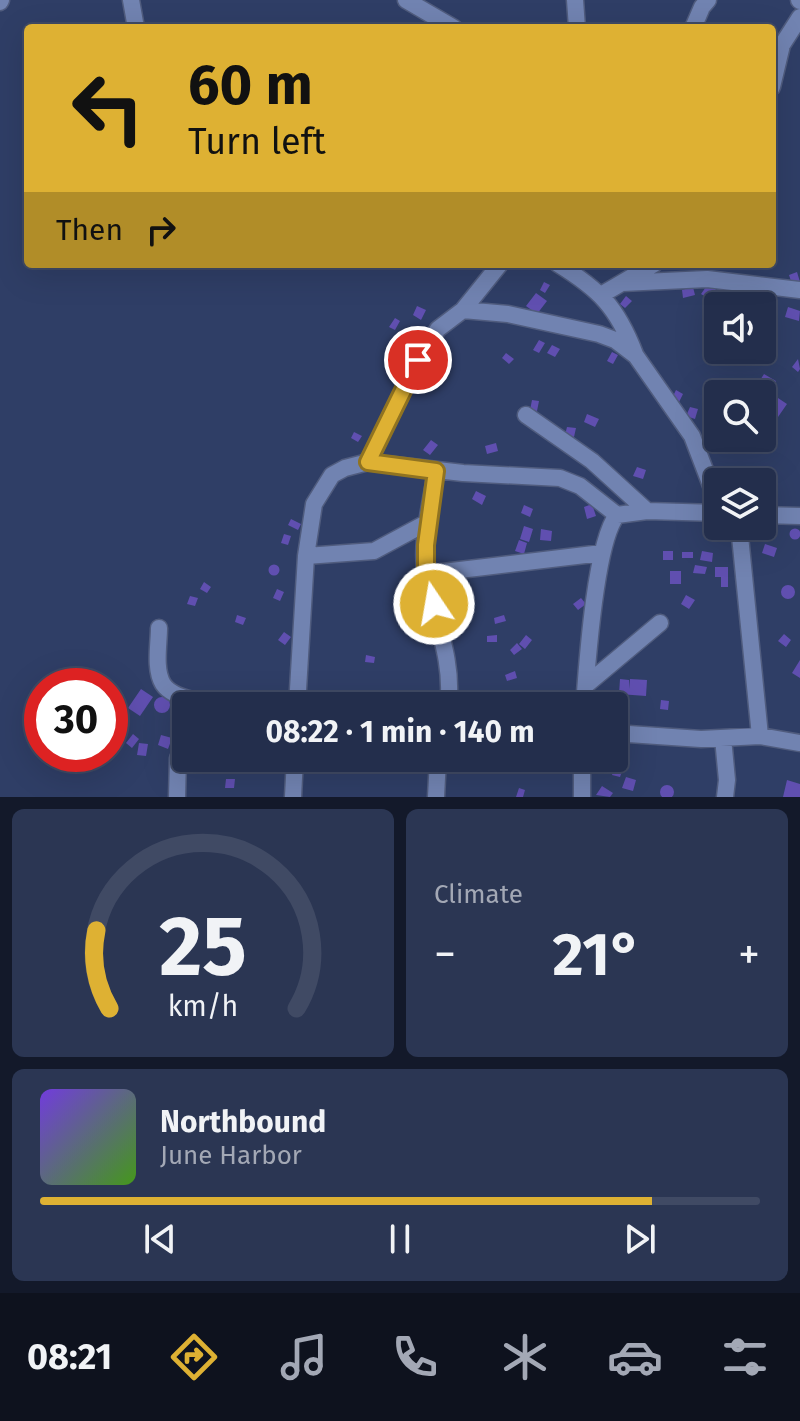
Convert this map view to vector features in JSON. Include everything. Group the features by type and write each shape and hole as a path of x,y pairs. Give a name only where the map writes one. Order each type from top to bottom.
{"street":[{"path":"131,0 135,24"},
{"path":"406,0 447,24"},
{"path":"575,0 577,24"},
{"path":"695,24 708,0"},
{"path":"776,70 782,45 800,17"},
{"path":"368,462 418,360 438,329 463,310 497,268"},
{"path":"564,268 601,295 624,323 636,356 692,436 704,468"},
{"path":"601,295 647,268"},
{"path":"622,283 707,279 800,290"},
{"path":"463,310 508,314 599,334 615,340 636,356"},
{"path":"526,415 592,461 647,511"},
{"path":"298,692 306,556 314,504 332,475 368,462 436,471 560,478 580,486 617,515"},
{"path":"436,471 428,522 426,574 447,657 450,692"},
{"path":"585,692 608,526 617,515 647,511 704,513"},
{"path":"776,515 800,516"},
{"path":"306,556 374,551 428,522"},
{"path":"740,540 760,736"},
{"path":"426,574 602,553"},
{"path":"586,685 660,623"},
{"path":"159,628 158,669 162,683 172,693"},
{"path":"628,734 723,738 760,736 800,743"},
{"path":"723,738 726,797"},
{"path":"177,797 178,772"},
{"path":"293,797 294,772"},
{"path":"436,797 437,772"},
{"path":"582,772 582,797"}],"building":[{"path":"797,272 800,282 792,284 789,275"},
{"path":"544,282 550,285 545,293 540,290"},
{"path":"708,284 716,289 714,292 704,292 704,296 701,294"},
{"path":"693,287 695,295 683,298 682,290"},
{"path":"536,293 547,301 537,314 526,306"},
{"path":"626,296 632,301 625,308 620,304"},
{"path":"417,306 426,310 421,320 413,315"},
{"path":"788,307 800,311 799,321 785,317"},
{"path":"395,318 400,321 395,330 389,327"},
{"path":"539,340 545,343 539,353 533,350"},
{"path":"552,345 560,349 555,357 547,353"},
{"path":"612,352 618,355 613,364 607,361"},
{"path":"506,353 514,359 509,364 502,358"},
{"path":"798,359 800,369 798,372 792,367"},
{"path":"764,374 774,380 760,380"},
{"path":"676,390 683,394 678,404 671,400"},
{"path":"778,398 787,404 778,417 776,415"},
{"path":"532,400 539,401 537,411 530,410"},
{"path":"690,407 698,409 695,419 686,416"},
{"path":"587,414 599,419 595,427 584,422"},
{"path":"567,427 576,428 574,437 565,435"},
{"path":"354,432 362,436 358,442 351,438"},
{"path":"431,440 438,445 430,455 423,450"},
{"path":"496,443 498,451 487,454 485,446"},
{"path":"637,467 646,470 643,479 633,476"},
{"path":"476,491 486,496 482,505 472,499"},
{"path":"592,504 596,516 587,519 584,507"},
{"path":"524,505 533,509 530,517 521,513"},
{"path":"291,519 301,524 298,530 288,525"},
{"path":"524,526 533,529 529,542 520,539"},
{"path":"795,528 801,534 795,540 789,534"},
{"path":"541,529 552,531 551,541 540,540"},
{"path":"284,534 291,536 288,545 281,543"},
{"path":"519,540 527,543 524,554 515,551"},
{"path":"765,544 777,548 774,557 762,553"},
{"path":"663,551 673,551 673,560 663,560"},
{"path":"702,551 713,553 712,562 700,560"},
{"path":"682,552 693,552 693,558 682,558"},
{"path":"274,564 280,570 274,576 268,570"},
{"path":"695,565 707,567 705,574 693,573"},
{"path":"715,567 728,567 728,587 721,587 721,577 715,577"},
{"path":"670,571 681,571 681,584 670,584"},
{"path":"204,582 211,587 207,593 200,589"},
{"path":"788,585 795,592 788,599 781,592"},
{"path":"277,589 284,592 280,601 273,598"},
{"path":"686,595 695,600 689,609 681,604"},
{"path":"190,596 198,598 195,606 187,604"},
{"path":"581,598 586,604 578,610 573,604"},
{"path":"237,615 246,618 243,625 235,622"},
{"path":"504,615 506,621 495,624 494,618"},
{"path":"284,632 291,637 285,645 278,640"},
{"path":"784,634 791,640 786,647 778,641"},
{"path":"497,635 497,642 487,642 487,636"},
{"path":"526,635 532,640 525,649 519,644"},
{"path":"517,643 522,649 514,655 510,650"},
{"path":"366,655 375,657 374,663 365,662"},
{"path":"800,660 800,678 792,673"},
{"path":"515,671 517,678 507,681 505,675"},
{"path":"620,679 629,680 629,689 630,679 647,680 646,696 619,692"},
{"path":"141,689 153,697 140,716 128,708"},
{"path":"162,697 168,699 168,711 162,713 156,711 154,705 156,699"},
{"path":"661,700 669,701 668,710 660,709"},
{"path":"133,734 139,739 132,748 128,740"},
{"path":"161,735 172,738 168,749 158,745"},
{"path":"139,743 148,744 146,756 137,755"},
{"path":"626,777 636,780 633,791 622,788"},
{"path":"226,779 235,779 234,788 225,788"},
{"path":"787,780 800,784 800,797 783,797"},
{"path":"602,786 613,793 610,797 596,795"},
{"path":"662,787 672,787 672,797 662,797"},
{"path":"519,788 525,790 523,797 516,797"}],"route":[{"path":"418,360 368,462 436,471 426,545 426,574 434,604"}]}
